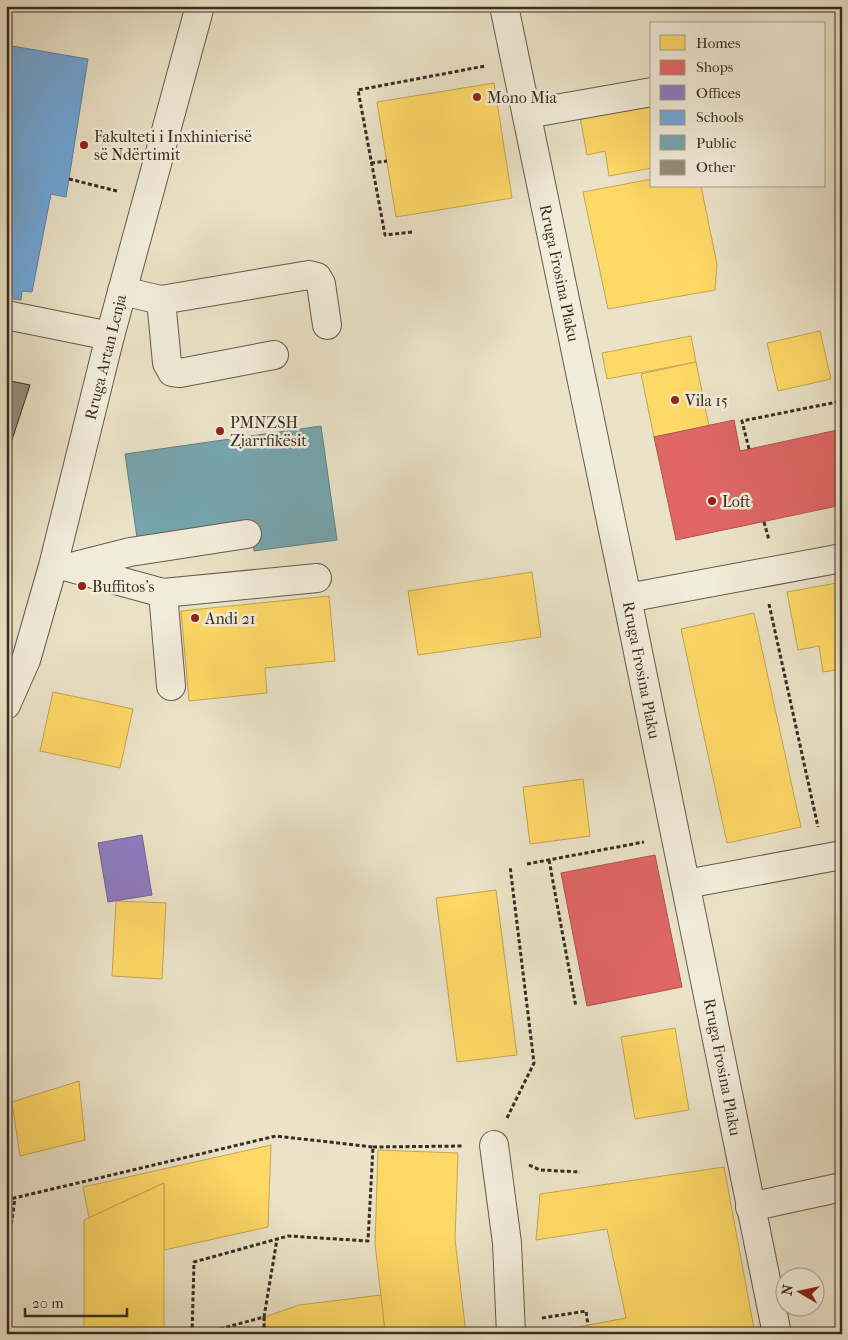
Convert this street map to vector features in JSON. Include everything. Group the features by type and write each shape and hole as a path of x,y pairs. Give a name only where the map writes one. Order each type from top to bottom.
{"street":[{"name":"Rruga Artan Lenja","path":"6,706 16,658 61,566 110,336 200,6"},
{"name":"Rruga Frosina Plaku","path":"504,6 777,1334"},
{"path":"527,114 650,92"},
{"path":"122,291 161,300 309,275 317,277 321,284 327,326"},
{"path":"161,300 167,363 172,372 180,373 274,355"},
{"path":"6,316 110,336"},
{"path":"61,566 130,552 247,534"},
{"path":"627,598 842,558"},
{"path":"61,566 163,593 317,578"},
{"path":"163,593 171,686"},
{"path":"686,884 833,857"},
{"path":"494,1145 507,1243 511,1329"},
{"path":"750,1207 842,1187"}],"path":[{"path":"412,232 385,235 358,90 515,61"},
{"path":"371,163 387,161"},
{"path":"69,179 147,198"},
{"path":"749,449 742,421 842,401"},
{"path":"764,522 770,542"},
{"path":"762,574 833,857"},
{"path":"527,864 676,836"},
{"path":"548,860 576,1007"},
{"path":"6,1200 276,1136 373,1147 494,1145 534,1063 510,866"},
{"path":"192,1334 194,1262 288,1236 368,1241 373,1147"},
{"path":"540,1170 580,1172"},
{"path":"6,1263 15,1198"},
{"path":"264,1334 264,1317 276,1239"},
{"path":"511,1329 586,1311 588,1325"},
{"path":"201,1334 264,1317"}],"building: Homes":[{"path":"494,83 512,198 396,217 377,102"},
{"path":"650,104 650,168 609,176 605,151 587,155 580,117"},
{"path":"650,179 650,188 701,188 717,264 715,290 608,309 583,192"},
{"path":"820,331 831,379 778,391 767,343"},
{"path":"691,336 696,362 607,379 602,353"},
{"name":"Vila 15","path":"696,362 709,426 654,437 641,374"},
{"path":"532,572 541,637 418,655 408,591"},
{"path":"842,582 842,669 823,672 819,646 798,650 787,592"},
{"path":"329,596 335,661 265,668 267,693 189,701 181,611"},
{"path":"754,613 801,827 727,843 681,629"},
{"path":"53,692 133,709 120,768 40,751"},
{"path":"583,779 590,836 530,844 523,787"},
{"path":"496,890 517,1055 457,1062 436,898"},
{"path":"116,901 166,903 162,979 112,976"},
{"path":"675,1028 689,1110 635,1119 621,1037"},
{"path":"79,1081 85,1140 20,1156 12,1102"},
{"path":"271,1145 268,1227 164,1250 164,1183 89,1218 83,1187"},
{"path":"378,1150 458,1153 455,1239 466,1334 404,1334 385,1332 375,1244"},
{"path":"724,1167 755,1334 541,1334 626,1318 607,1229 536,1240 540,1194"},
{"path":"164,1183 164,1334 84,1334 84,1220"},
{"path":"381,1295 385,1332 404,1334 265,1334 265,1317 299,1305"},
{"path":"842,1326 842,1334 833,1334 832,1328"}],"building: Shops":[{"path":"734,420 740,451 842,429 842,505 676,540 654,437"},
{"path":"655,855 682,987 587,1006 561,873"}],"building: Offices":[{"path":"142,835 152,895 108,902 98,843"}],"building: Schools":[{"path":"6,45 88,59 66,197 51,194 32,292 22,291 21,300 6,298"}],"building: Public":[{"path":"321,426 337,540 254,551 250,522 137,538 125,454"}],"building: Other":[{"path":"6,380 30,385 6,458"}],"place":[{"name":"Mono Mia","path":"477,97"},
{"name":"Fakulteti i Inxhinierisë së Ndërtimit","path":"84,145"},
{"name":"Vila 15","path":"675,400"},
{"name":"PMNZSH Zjarrfikësit","path":"220,431"},
{"name":"Loft","path":"712,501"},
{"name":"Buffitos's","path":"82,586"},
{"name":"Andi 21","path":"195,618"}]}
